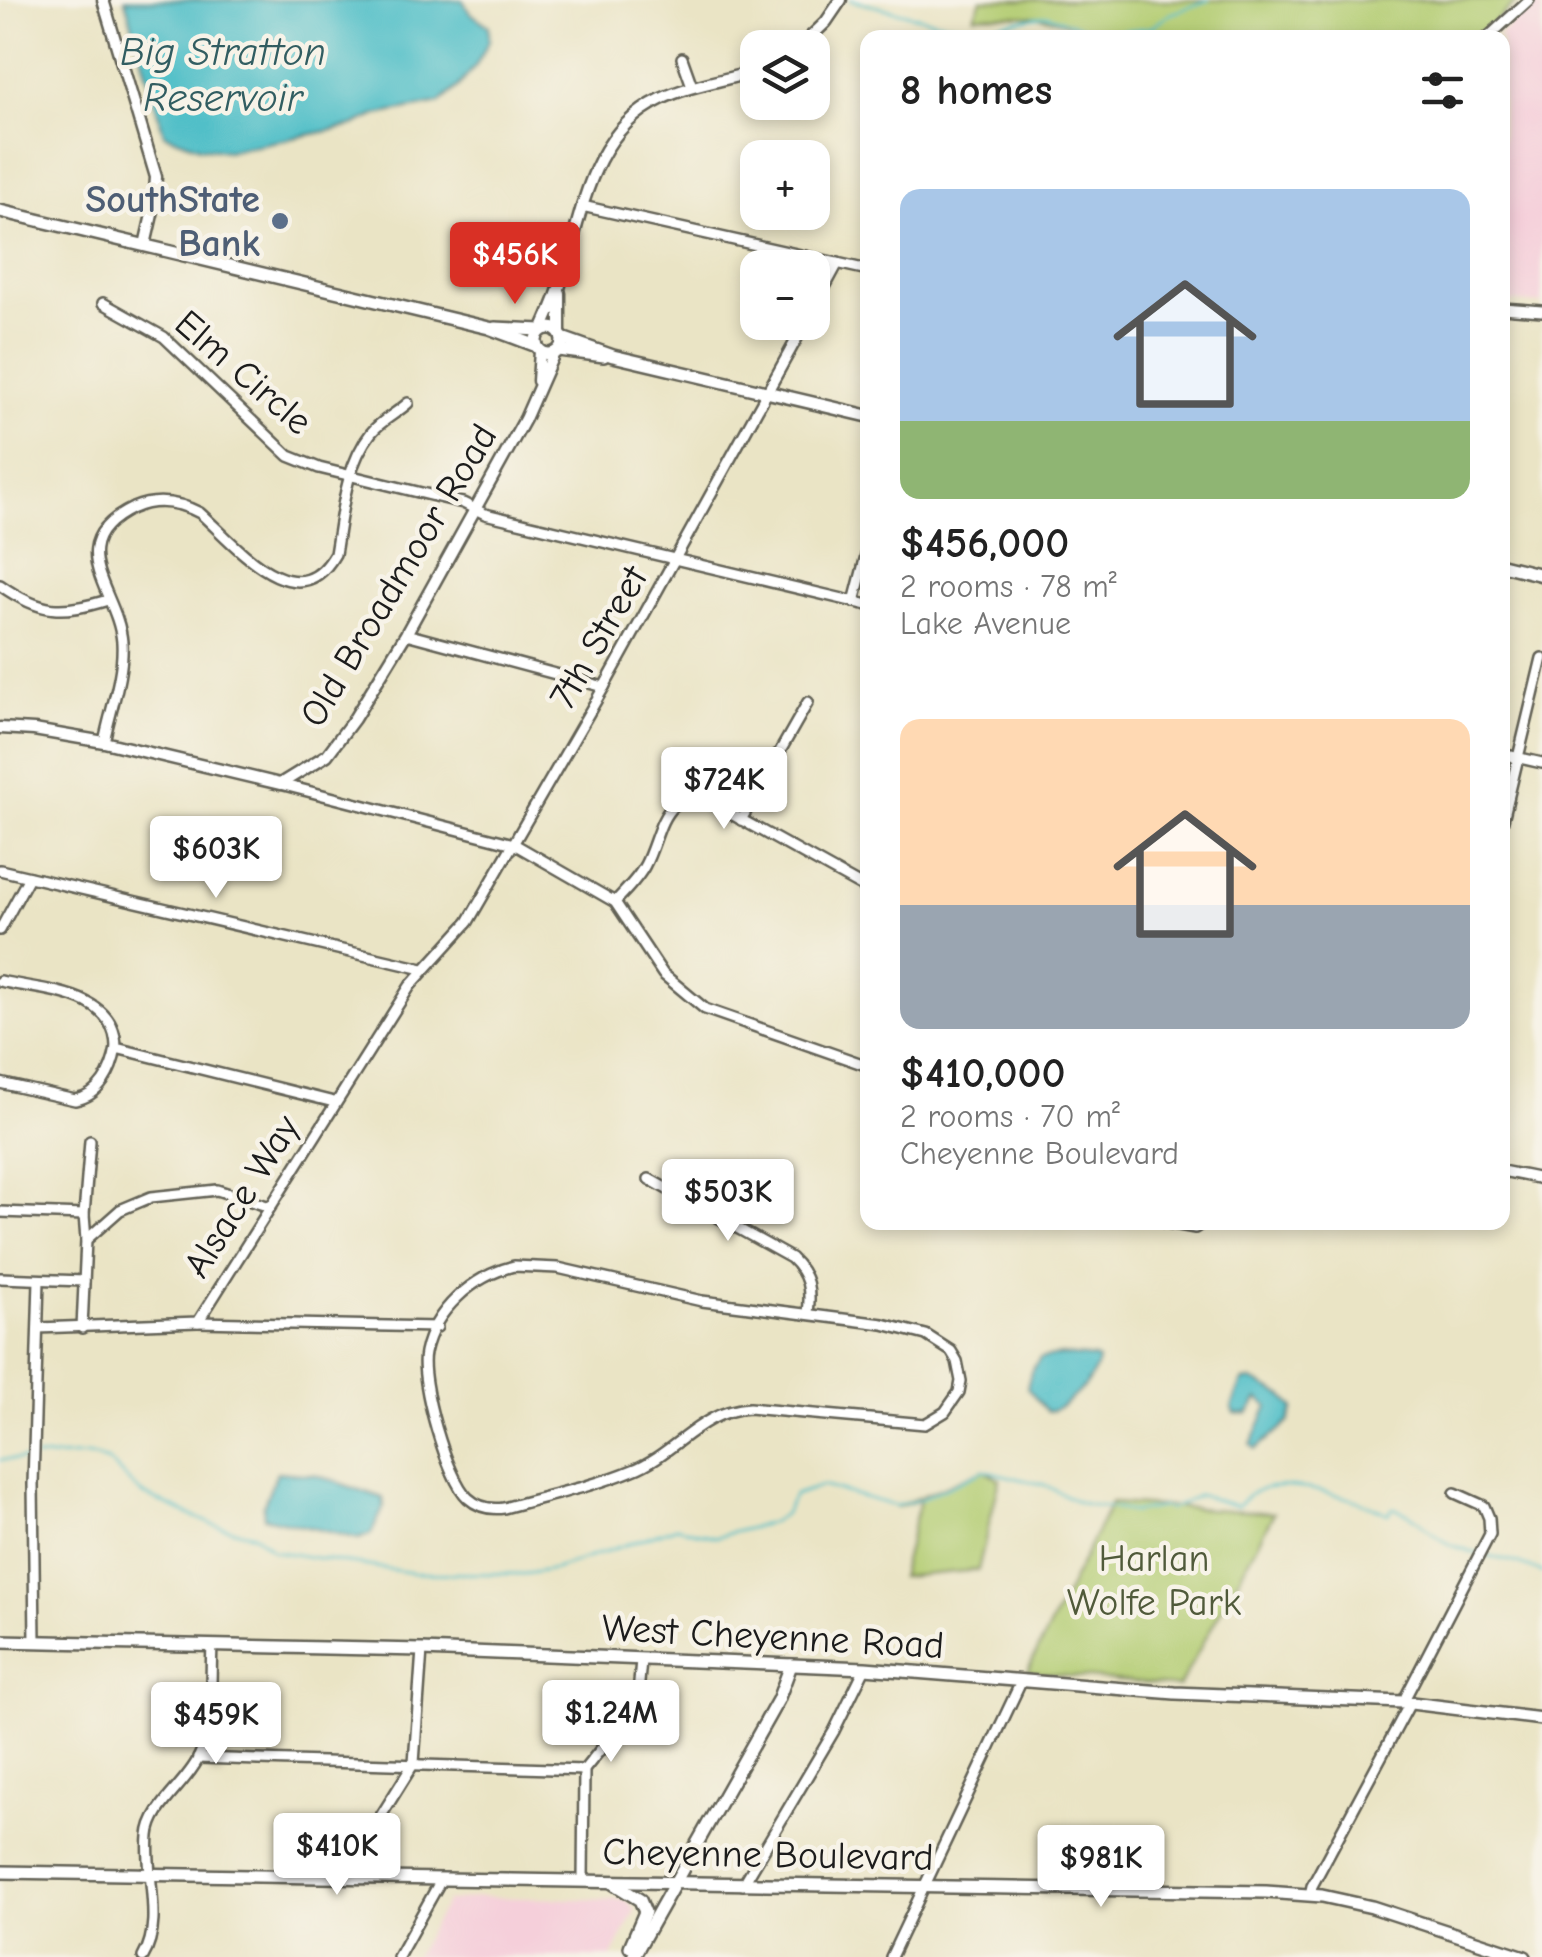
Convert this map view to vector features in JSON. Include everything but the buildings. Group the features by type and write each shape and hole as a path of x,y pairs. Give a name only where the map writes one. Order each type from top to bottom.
{"main road":[{"path":"0,211 489,328 539,348 559,343 860,414"},
{"path":"489,328 552,328 559,343"},
{"path":"539,348 536,339 542,329"},
{"path":"1510,568 1542,575"},
{"name":"West Cheyenne Road","path":"0,1641 422,1650 866,1668 1175,1693 1406,1702 1542,1719"},
{"path":"630,1957 778,1700 791,1666"},
{"name":"Cheyenne Boulevard","path":"0,1872 1310,1895 1372,1907 1525,1957"},
{"path":"610,1882 640,1900 644,1912 630,1957"}],"street":[{"path":"103,0 156,176 145,245"},
{"path":"1496,30 1529,0"},
{"path":"815,30 838,5"},
{"path":"682,58 692,86"},
{"name":"Old Broadmoor Road","path":"542,329 560,288 596,164 625,126 656,102 692,86 740,74"},
{"path":"582,206 860,268"},
{"path":"830,278 838,263"},
{"name":"Old Broadmoor Road","path":"280,784 311,768 334,746 406,634 525,419 559,343 560,288"},
{"name":"Elm Circle","path":"102,304 164,337 289,456 319,468 860,603"},
{"path":"1510,309 1542,311"},
{"name":"7th Street","path":"423,968 468,922 676,560 796,340"},
{"name":"Old Broadmoor Road","path":"538,387 539,348"},
{"path":"104,742 122,649 118,622 100,583 95,556 102,532 133,508 158,502 187,506 276,577 292,582 312,578 335,554 350,475 370,434 408,403"},
{"path":"854,602 860,579"},
{"path":"0,586 49,610 82,608 108,600"},
{"path":"406,634 604,687"},
{"path":"1510,791 1542,658"},
{"path":"741,820 808,702"},
{"path":"0,728 104,742 514,844 615,902 663,974 705,1009 860,1063"},
{"path":"1510,756 1542,764"},
{"path":"615,902 641,872 659,824 676,805 690,800 706,802 860,886"},
{"path":"0,870 423,968"},
{"path":"0,930 29,877"},
{"name":"Alsace Way","path":"38,1328 198,1322 334,1102 423,968"},
{"path":"0,981 92,1002 112,1023 116,1048 110,1072 85,1099 0,1084"},
{"path":"116,1048 334,1102"},
{"path":"82,1328 90,1141"},
{"path":"1510,1173 1542,1179"},
{"path":"649,1179 791,1258 806,1277 808,1313"},
{"path":"86,1240 120,1210 151,1197 216,1190 270,1207"},
{"path":"0,1212 84,1216"},
{"path":"531,1265 702,1301 883,1324 926,1335 951,1351 960,1370 959,1392 945,1412 925,1424 736,1409 706,1420 633,1470 495,1509 470,1500 454,1476 424,1379 426,1347 437,1327 470,1284 500,1270 531,1265"},
{"path":"0,1278 84,1281"},
{"path":"34,1641 33,1484 39,1280"},
{"path":"198,1322 437,1327"},
{"path":"1310,1895 1488,1539 1489,1518 1484,1506 1455,1494"},
{"path":"143,1957 151,1939 151,1825 198,1758 207,1734 212,1646"},
{"path":"370,1878 371,1835 414,1764 422,1650"},
{"path":"582,1882 584,1770 633,1708 641,1660"},
{"path":"743,1885 834,1731 866,1668"},
{"path":"892,1957 1020,1682"},
{"path":"198,1758 584,1770"},
{"path":"398,1957 441,1880"}],"shaded area":[{"path":"1542,0 1542,304 1510,302 1510,30 1505,30"},
{"path":"479,1897 622,1900 635,1911 612,1957 414,1957 446,1902"}],"green space":[{"path":"981,0 1519,0 1486,30 1083,30 1052,19 1022,15 974,16"},
{"path":"984,1470 1000,1479 978,1570 900,1577 920,1500 896,1507"},
{"name":"Harlan Wolfe Park","path":"1111,1503 1274,1513 1179,1687 1027,1672"}],"water":[{"name":"Big Stratton Reservoir","path":"125,0 463,0 469,12 489,26 489,41 476,65 440,103 377,115 353,126 227,151 200,147 164,134"},
{"path":"1063,1355 1098,1360 1078,1392 1047,1412 1027,1388 1031,1372 1040,1358"},
{"path":"1252,1380 1284,1396 1294,1408 1289,1422 1256,1449 1251,1445 1268,1406 1258,1399 1248,1414 1235,1413 1232,1407 1242,1381"},
{"path":"277,1472 316,1475 383,1498 384,1507 371,1534 359,1539 264,1517 263,1506"}],"waterway":[{"path":"851,0 977,28 1048,15 1089,30"},
{"path":"1130,30 1152,27 1170,14 1209,0"},
{"path":"36,1458 88,1455 108,1461 141,1493 213,1525 255,1535 273,1551 413,1573 525,1574 555,1569 677,1527 715,1537 773,1522 785,1513 794,1495 822,1486 896,1506 984,1470 1045,1485 1080,1503 1134,1512 1163,1507 1169,1510 1199,1495 1237,1506 1253,1492 1305,1488 1388,1514 1393,1508 1402,1511 1452,1545 1542,1573"},
{"path":"0,1460 28,1459"}],"place":[{"name":"SouthState Bank","path":"280,221"}]}
